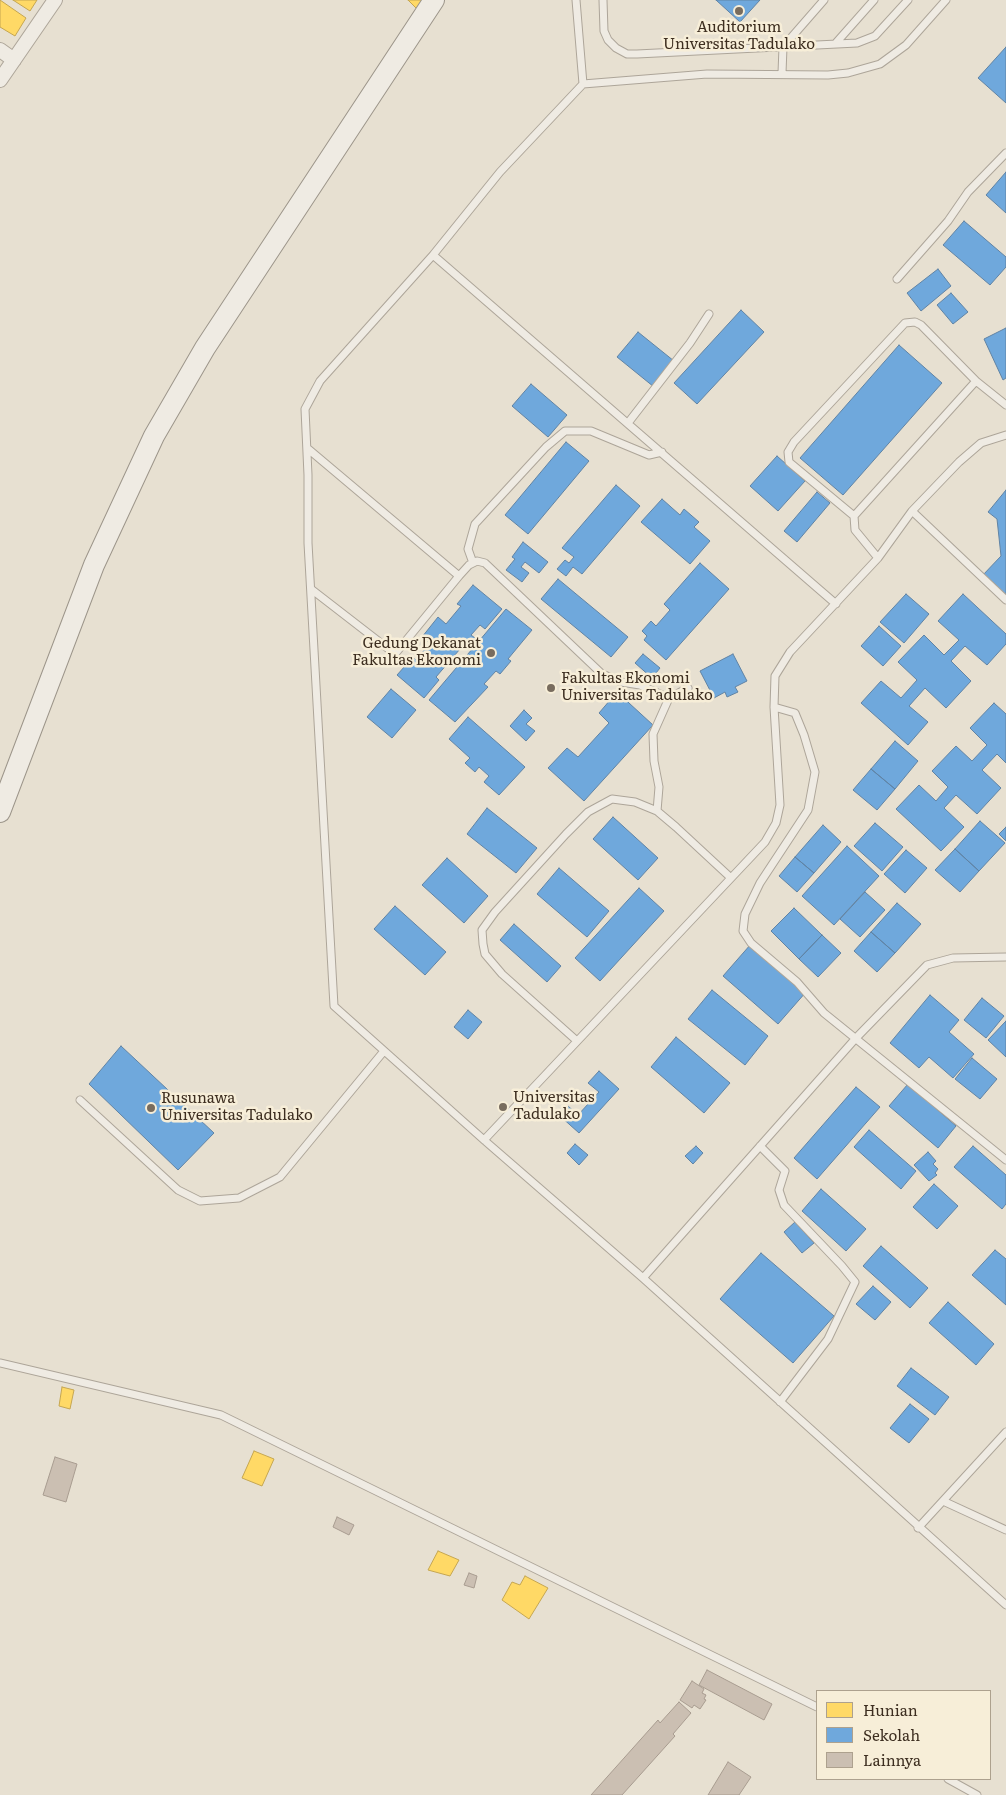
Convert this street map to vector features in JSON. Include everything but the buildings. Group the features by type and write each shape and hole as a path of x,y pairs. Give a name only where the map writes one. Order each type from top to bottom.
{"street":[{"path":"0,80 55,0"},
{"path":"0,812 94,565 154,436 210,340 434,0"},
{"path":"0,50 14,60"}],"lane":[{"path":"576,0 583,84"},
{"path":"603,0 604,31 608,40 616,48 627,54 867,41 883,29 908,0"},
{"path":"782,73 783,47 824,0"},
{"path":"835,44 874,0"},
{"path":"946,0 906,45 880,64 848,73 828,75 782,73 708,74 583,84 500,172 434,255 320,381 305,409 311,588 334,1006 643,1278 918,1528 1006,1605"},
{"path":"897,279 948,221 968,192 1006,153"},
{"path":"434,255 836,604"},
{"path":"628,423 690,343 709,314"},
{"path":"854,516 789,462 788,452 794,442 906,323 915,322 921,325 976,381 1006,405"},
{"path":"878,558 855,530 854,516 976,381"},
{"path":"473,563 468,549 475,524 546,447 566,431 591,431 649,455 662,452"},
{"path":"484,1140 765,842 776,823 780,805 774,707 775,676 790,652 878,558 912,511 959,462 981,443 1006,435"},
{"path":"307,448 459,576"},
{"path":"912,511 1006,600"},
{"path":"311,588 395,654 459,576 473,563 477,561 485,563 602,674 670,698"},
{"path":"657,812 659,787 654,761 654,734 670,698 688,688"},
{"path":"774,707 795,713 804,734 814,772 808,810 760,883 745,914 743,931 751,943 797,982 824,1012 1006,1160"},
{"path":"577,1041 502,974 485,954 482,930 495,912 588,812 612,799 635,802 657,812 676,826 731,878"},
{"path":"643,1278 856,1038 927,965 953,958 1006,957"},
{"path":"80,1100 178,1190 200,1201 239,1198 280,1177 384,1051"},
{"path":"760,1146 785,1172 779,1190 784,1205 855,1282 828,1339 780,1402"},
{"path":"0,1363 221,1415 816,1707"},
{"path":"918,1528 1006,1432"},
{"path":"943,1501 1006,1530"},
{"path":"950,1780 977,1795"}],"place":[{"name":"Auditorium Universitas Tadulako","path":"739,11"},
{"name":"Gedung Dekanat Fakultas Ekonomi","path":"491,653"},
{"name":"Fakultas Ekonomi Universitas Tadulako","path":"551,688"},
{"name":"Universitas Tadulako","path":"503,1107"},
{"name":"Rusunawa Universitas Tadulako","path":"151,1108"}]}
